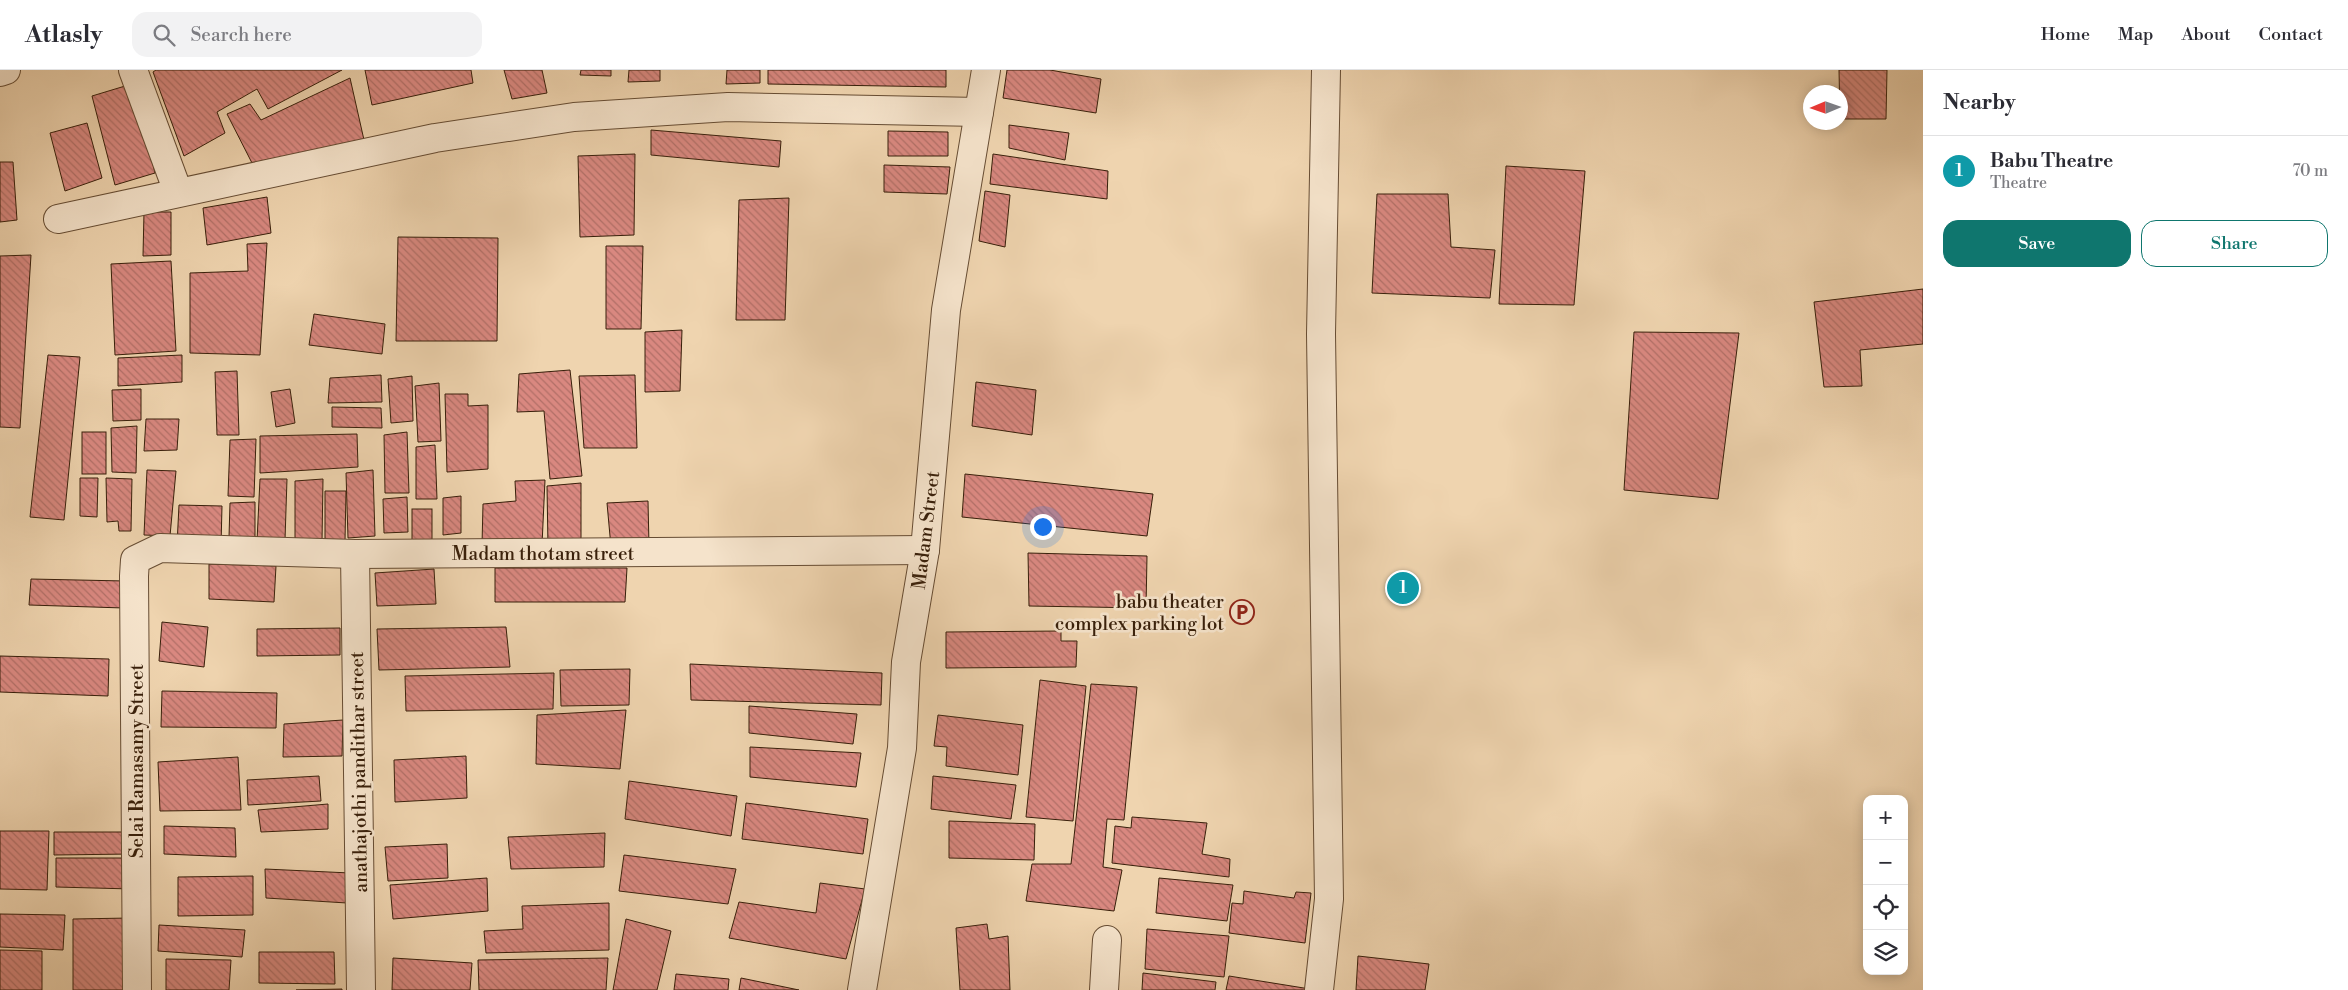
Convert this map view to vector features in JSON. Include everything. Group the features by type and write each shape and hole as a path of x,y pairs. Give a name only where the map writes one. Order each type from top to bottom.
{"street":[{"path":"0,72 6,70"},
{"path":"133,70 178,192"},
{"name":"Madam Street","path":"862,990 902,748 906,662 926,550 946,310 986,70"},
{"path":"1319,990 1330,899 1321,334 1326,70"},
{"path":"58,219 434,138 574,116 728,107 980,112"},
{"name":"Madam thotam street","path":"160,548 356,554 926,550"},
{"name":"Selai Ramasamy Street","path":"137,990 135,560 160,548"},
{"name":"anathajothi pandithar street","path":"356,554 361,990"},
{"path":"1104,990 1108,940"}],"building":[{"path":"156,70 342,70 268,109 257,89 217,112 225,133 184,156 153,72"},
{"path":"365,70 471,70 473,83 372,105"},
{"path":"504,70 542,70 547,93 512,99"},
{"path":"581,70 611,70 611,76 580,75"},
{"path":"629,70 660,70 660,81 628,82"},
{"path":"727,70 760,70 760,83 726,84"},
{"path":"768,70 946,70 946,87 768,84"},
{"path":"1007,70 1050,70 1101,79 1096,113 1003,98"},
{"path":"1839,70 1887,70 1886,119 1848,119 1848,85 1839,85"},
{"path":"350,78 364,140 252,163 227,114 250,104 261,120"},
{"path":"135,83 155,173 115,185 92,96"},
{"path":"87,123 102,178 65,191 50,133"},
{"path":"1009,125 1069,133 1065,160 1009,148"},
{"path":"651,130 781,141 779,167 651,155"},
{"path":"888,131 948,132 948,156 888,156"},
{"path":"635,154 634,235 580,237 578,156"},
{"path":"993,154 1108,171 1107,199 990,184"},
{"path":"0,162 13,162 17,220 0,222"},
{"path":"884,165 950,167 947,194 884,192"},
{"path":"1506,166 1585,171 1574,305 1499,304"},
{"path":"985,191 1010,195 1005,247 979,241"},
{"path":"1377,194 1448,194 1451,247 1495,250 1490,298 1372,293"},
{"path":"267,197 271,233 207,245 203,208"},
{"path":"789,198 785,320 736,320 739,200"},
{"path":"144,212 171,212 171,255 143,256"},
{"path":"398,237 498,238 497,341 396,341"},
{"path":"267,243 260,355 190,353 190,273 248,271 247,244"},
{"path":"606,246 643,246 641,329 606,329"},
{"path":"31,255 20,428 0,427 0,256"},
{"path":"171,261 176,351 115,355 111,264"},
{"path":"1923,289 1923,344 1860,350 1862,386 1824,387 1814,302"},
{"path":"314,314 385,324 382,354 309,345"},
{"path":"682,330 680,391 645,392 645,332"},
{"path":"1634,332 1739,333 1718,499 1624,490"},
{"path":"48,355 80,357 64,520 30,517"},
{"path":"182,355 182,382 118,386 118,358"},
{"path":"570,370 582,476 550,479 544,411 517,412 519,374"},
{"path":"237,371 239,435 217,435 215,372"},
{"path":"381,375 382,402 328,403 330,378"},
{"path":"635,375 637,448 584,448 579,376"},
{"path":"412,376 413,421 391,423 388,379"},
{"path":"976,382 1036,390 1032,435 972,426"},
{"path":"439,383 441,441 418,442 415,386"},
{"path":"141,389 141,420 113,421 112,390"},
{"path":"290,389 295,423 276,427 271,392"},
{"path":"445,394 468,394 468,406 488,405 488,469 447,472"},
{"path":"332,407 381,408 382,428 332,427"},
{"path":"146,419 179,419 177,450 144,451"},
{"path":"137,426 136,473 112,472 111,428"},
{"path":"82,432 106,432 106,474 82,474"},
{"path":"407,432 409,493 385,493 384,435"},
{"path":"357,434 358,467 260,473 260,436"},
{"path":"256,439 254,497 228,496 230,440"},
{"path":"435,445 437,499 416,499 416,447"},
{"path":"147,470 176,471 170,536 144,535"},
{"path":"373,470 375,536 348,538 346,473"},
{"path":"965,474 1153,494 1147,536 962,517"},
{"path":"80,478 98,478 97,517 80,516"},
{"path":"106,478 132,479 131,531 119,531 118,521 107,522"},
{"path":"260,479 287,479 285,540 257,541"},
{"path":"323,479 322,542 295,543 295,481"},
{"path":"545,480 542,545 482,545 483,504 516,501 515,481"},
{"path":"581,483 581,544 548,547 547,486"},
{"path":"325,491 346,491 345,541 325,541"},
{"path":"461,496 461,533 443,535 443,498"},
{"path":"407,497 408,532 384,533 383,499"},
{"path":"648,501 649,546 611,547 607,503"},
{"path":"255,502 255,537 229,537 230,503"},
{"path":"179,505 222,506 221,546 177,545"},
{"path":"412,509 432,509 432,541 412,541"},
{"path":"1028,553 1147,556 1146,608 1029,606"},
{"path":"209,564 276,566 274,602 209,599"},
{"path":"495,568 627,568 625,602 495,602"},
{"path":"434,569 436,604 377,606 375,573"},
{"path":"31,579 125,581 124,608 29,605"},
{"path":"162,622 208,627 204,667 159,661"},
{"path":"506,627 510,667 379,670 377,629"},
{"path":"340,628 340,655 257,656 257,629"},
{"path":"1061,631 1061,641 1077,641 1076,667 946,668 946,632"},
{"path":"0,656 109,659 108,696 0,692"},
{"path":"690,664 882,673 881,705 691,700"},
{"path":"630,669 629,705 561,706 560,670"},
{"path":"554,673 553,709 406,711 405,676"},
{"path":"1040,680 1086,686 1073,821 1026,817"},
{"path":"1091,684 1137,687 1124,820 1107,819 1103,867 1122,870 1114,911 1026,901 1032,864 1071,864"},
{"path":"162,691 277,693 276,728 161,727"},
{"path":"749,706 857,714 853,744 749,733"},
{"path":"626,710 620,769 536,764 537,715"},
{"path":"938,715 1023,725 1018,775 946,766 947,747 934,746"},
{"path":"343,720 342,756 283,757 284,724"},
{"path":"750,747 861,753 856,787 750,777"},
{"path":"466,756 467,798 395,802 394,760"},
{"path":"238,757 241,810 160,811 158,762"},
{"path":"319,776 321,801 248,805 247,780"},
{"path":"933,776 1016,785 1011,819 931,809"},
{"path":"629,781 737,796 731,836 625,819"},
{"path":"746,803 868,819 863,854 742,839"},
{"path":"328,804 328,829 261,832 258,810"},
{"path":"1132,817 1207,823 1202,854 1230,859 1229,877 1112,863 1115,826 1131,828"},
{"path":"949,821 1035,824 1034,860 949,858"},
{"path":"164,826 235,828 236,857 164,854"},
{"path":"0,831 49,831 47,890 0,889"},
{"path":"54,832 130,832 131,854 54,855"},
{"path":"605,833 604,867 511,869 508,837"},
{"path":"447,844 448,878 388,881 385,847"},
{"path":"624,855 736,869 728,904 619,891"},
{"path":"56,858 133,858 132,889 56,887"},
{"path":"265,869 350,873 347,903 266,898"},
{"path":"253,876 253,915 178,916 178,877"},
{"path":"487,878 488,911 393,919 390,885"},
{"path":"1159,878 1233,885 1227,921 1156,913"},
{"path":"820,883 865,889 846,959 729,938 739,902 816,913"},
{"path":"1244,891 1294,898 1296,892 1311,893 1305,943 1229,933 1232,903 1243,904"},
{"path":"609,903 609,950 486,953 484,931 523,929 522,906"},
{"path":"0,914 65,915 63,950 0,947"},
{"path":"130,918 130,990 73,990 73,919"},
{"path":"626,919 671,931 657,990 613,990"},
{"path":"987,924 989,939 1008,936 1010,990 960,990 956,928"},
{"path":"159,925 245,930 242,957 158,951"},
{"path":"1147,929 1229,936 1224,977 1145,969"},
{"path":"0,950 42,951 42,990 0,990"},
{"path":"259,952 334,952 335,984 259,983"},
{"path":"1358,956 1429,964 1425,990 1356,990"},
{"path":"393,958 472,963 470,990 392,990"},
{"path":"608,958 606,990 479,990 478,960"},
{"path":"166,959 231,960 229,990 166,990"},
{"path":"1143,973 1216,982 1215,990 1142,990"},
{"path":"676,974 729,979 728,990 674,990"},
{"path":"1229,976 1310,989 1226,990"},
{"path":"741,978 799,990 739,990"},
{"path":"342,989 342,990 296,990"}],"place":[{"name":"Babu Theatre","path":"1403,588"},
{"name":"babu theater complex parking lot","path":"1242,612"}]}
